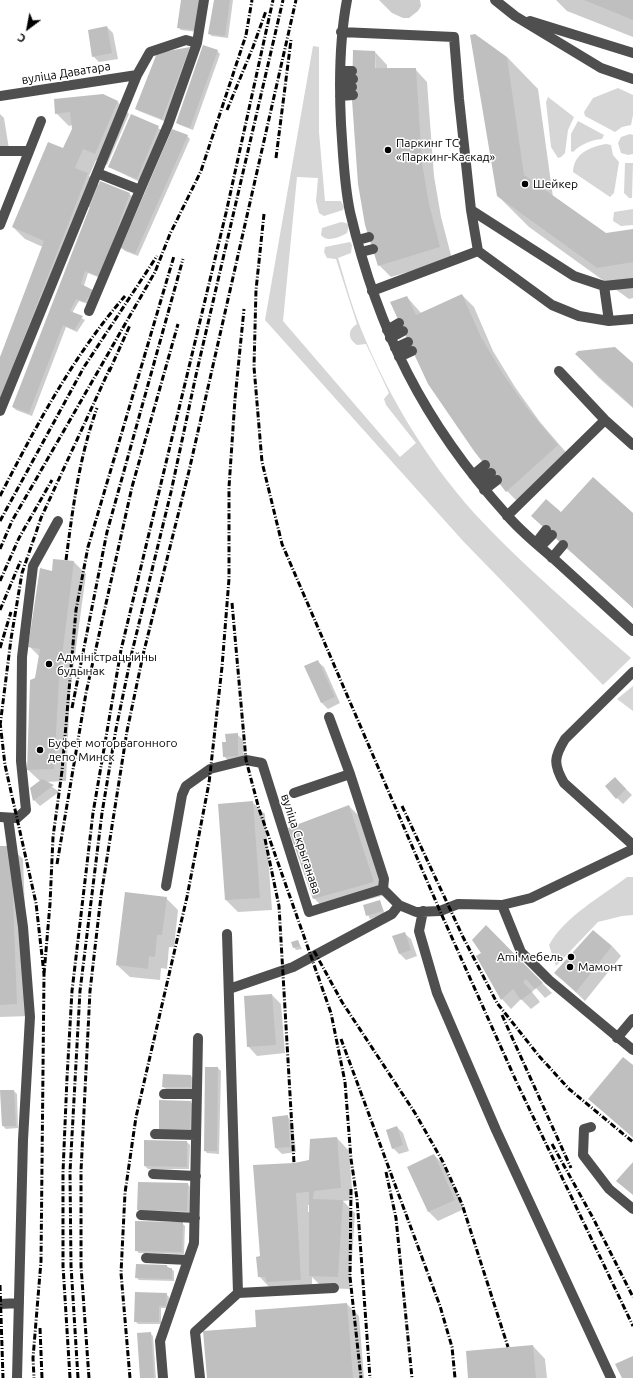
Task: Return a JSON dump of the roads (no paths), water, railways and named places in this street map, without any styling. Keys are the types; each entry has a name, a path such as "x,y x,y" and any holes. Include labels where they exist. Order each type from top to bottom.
{"street":[{"path":"89,311 168,125 197,43 204,0"},
{"path":"347,0 340,32 340,83 343,152 350,210 372,291 397,353 420,398 445,437 507,516 633,631"},
{"path":"495,0 515,16 601,68 633,79"},
{"path":"515,16 633,53"},
{"path":"340,32 454,37 471,210 478,251 552,305 579,316 609,321 633,319"},
{"path":"0,411 137,75 150,52 186,40 197,43"},
{"name":"вуліца Даватара","path":"0,96 137,75"},
{"path":"340,83 352,83 340,83"},
{"path":"0,225 41,121"},
{"path":"0,151 28,151"},
{"path":"97,173 140,190"},
{"path":"471,210 574,276 604,286 633,283"},
{"path":"358,240 369,237"},
{"path":"361,252 373,249"},
{"path":"372,291 478,251"},
{"path":"604,286 609,321"},
{"path":"389,334 401,327"},
{"path":"397,353 408,342"},
{"path":"397,353 412,351"},
{"path":"559,371 606,420 633,445"},
{"path":"507,516 606,420"},
{"path":"479,482 491,473 479,482"},
{"path":"17,1378 23,1140 30,1017 23,927 4,817 17,818 26,810 21,761 22,657 34,566 58,521"},
{"path":"543,550 554,537 543,550"},
{"path":"633,672 565,739 557,752 555,762 564,783 633,845"},
{"path":"329,717 350,774 384,879 383,889 399,906 408,910 440,911 458,904 502,905 531,898 633,849"},
{"name":"вуліца Скрыганава","path":"166,886 182,796 186,786 210,769 246,760 262,764 309,912 383,889"},
{"path":"294,793 350,774"},
{"path":"502,905 521,952 549,980 633,1050"},
{"path":"229,989 293,967 392,914 399,906"},
{"path":"423,911 419,931 437,994 496,1130 611,1378"},
{"path":"227,934 238,1293"},
{"path":"617,1038 633,1019"},
{"path":"163,1378 160,1341 194,1243 198,1038"},
{"path":"164,1094 197,1094"},
{"path":"591,1127 584,1129 583,1155 609,1189 633,1209"},
{"path":"155,1134 196,1135"},
{"path":"153,1174 196,1176"},
{"path":"141,1215 195,1218"},
{"path":"146,1258 188,1260"},
{"path":"200,1378 195,1332 238,1293 334,1288"},
{"path":"0,1304 19,1303"}],"railway":[{"path":"0,549 12,521 155,272 170,234 201,171 246,35 252,0"},
{"path":"70,1378 63,1266 63,1172 72,991 93,813 121,650 226,213 273,0"},
{"path":"78,1378 71,1266 70,1172 80,991 102,813 116,729 132,652 171,492 196,375 283,0"},
{"path":"89,1378 81,1266 81,1171 90,991 101,896 127,731 143,655 189,471 296,0"},
{"path":"227,110 266,11"},
{"path":"276,158 291,40"},
{"path":"264,214 256,290 254,367 262,462 282,544 440,911 517,1083 633,1326"},
{"path":"0,521 84,367 157,256"},
{"path":"44,974 50,904 53,837 62,771 76,610 88,547 174,256"},
{"path":"72,708 107,532 183,259"},
{"path":"0,496 56,392 106,319 125,296"},
{"path":"130,1378 121,1273 125,1193 136,1117 187,897 209,783 222,667 229,579 229,487 235,399 244,309"},
{"path":"57,864 86,693 132,487 178,324"},
{"path":"109,372 130,325"},
{"path":"0,726 11,639 22,573 41,518 110,368"},
{"path":"66,560 81,464 97,408"},
{"path":"0,581 19,538 52,480"},
{"path":"0,610 21,560"},
{"path":"232,603 246,760 259,809 331,1013 345,1082 351,1159 357,1199 370,1378"},
{"path":"0,648 11,612"},
{"path":"0,722 5,765 36,903 44,974 41,1261 33,1358 34,1378"},
{"path":"402,806 463,937 497,1003 539,1056 569,1089 633,1142"},
{"path":"265,839 279,906 294,1163"},
{"path":"314,951 342,1002 415,1113 443,1162 462,1204 508,1347"},
{"path":"502,1015 571,1168"},
{"path":"341,1039 440,1306 452,1347 455,1378"},
{"path":"552,1144 593,1218 633,1297"},
{"path":"386,1172 396,1218 412,1378"},
{"path":"351,1189 350,1277 361,1378"},
{"path":"0,1285 3,1378"},
{"path":"40,1328 42,1378"}],"place":[{"name":"Паркинг ТС «Паркинг-Каскад»","path":"388,150"},
{"name":"Шейкер","path":"525,184"},
{"name":"Адміністрацыйны будынак","path":"49,664"},
{"name":"Буфет моторвагонного депо Минск","path":"40,750"},
{"name":"Ami мебель","path":"571,957"},
{"name":"Мамонт","path":"570,967"}]}
